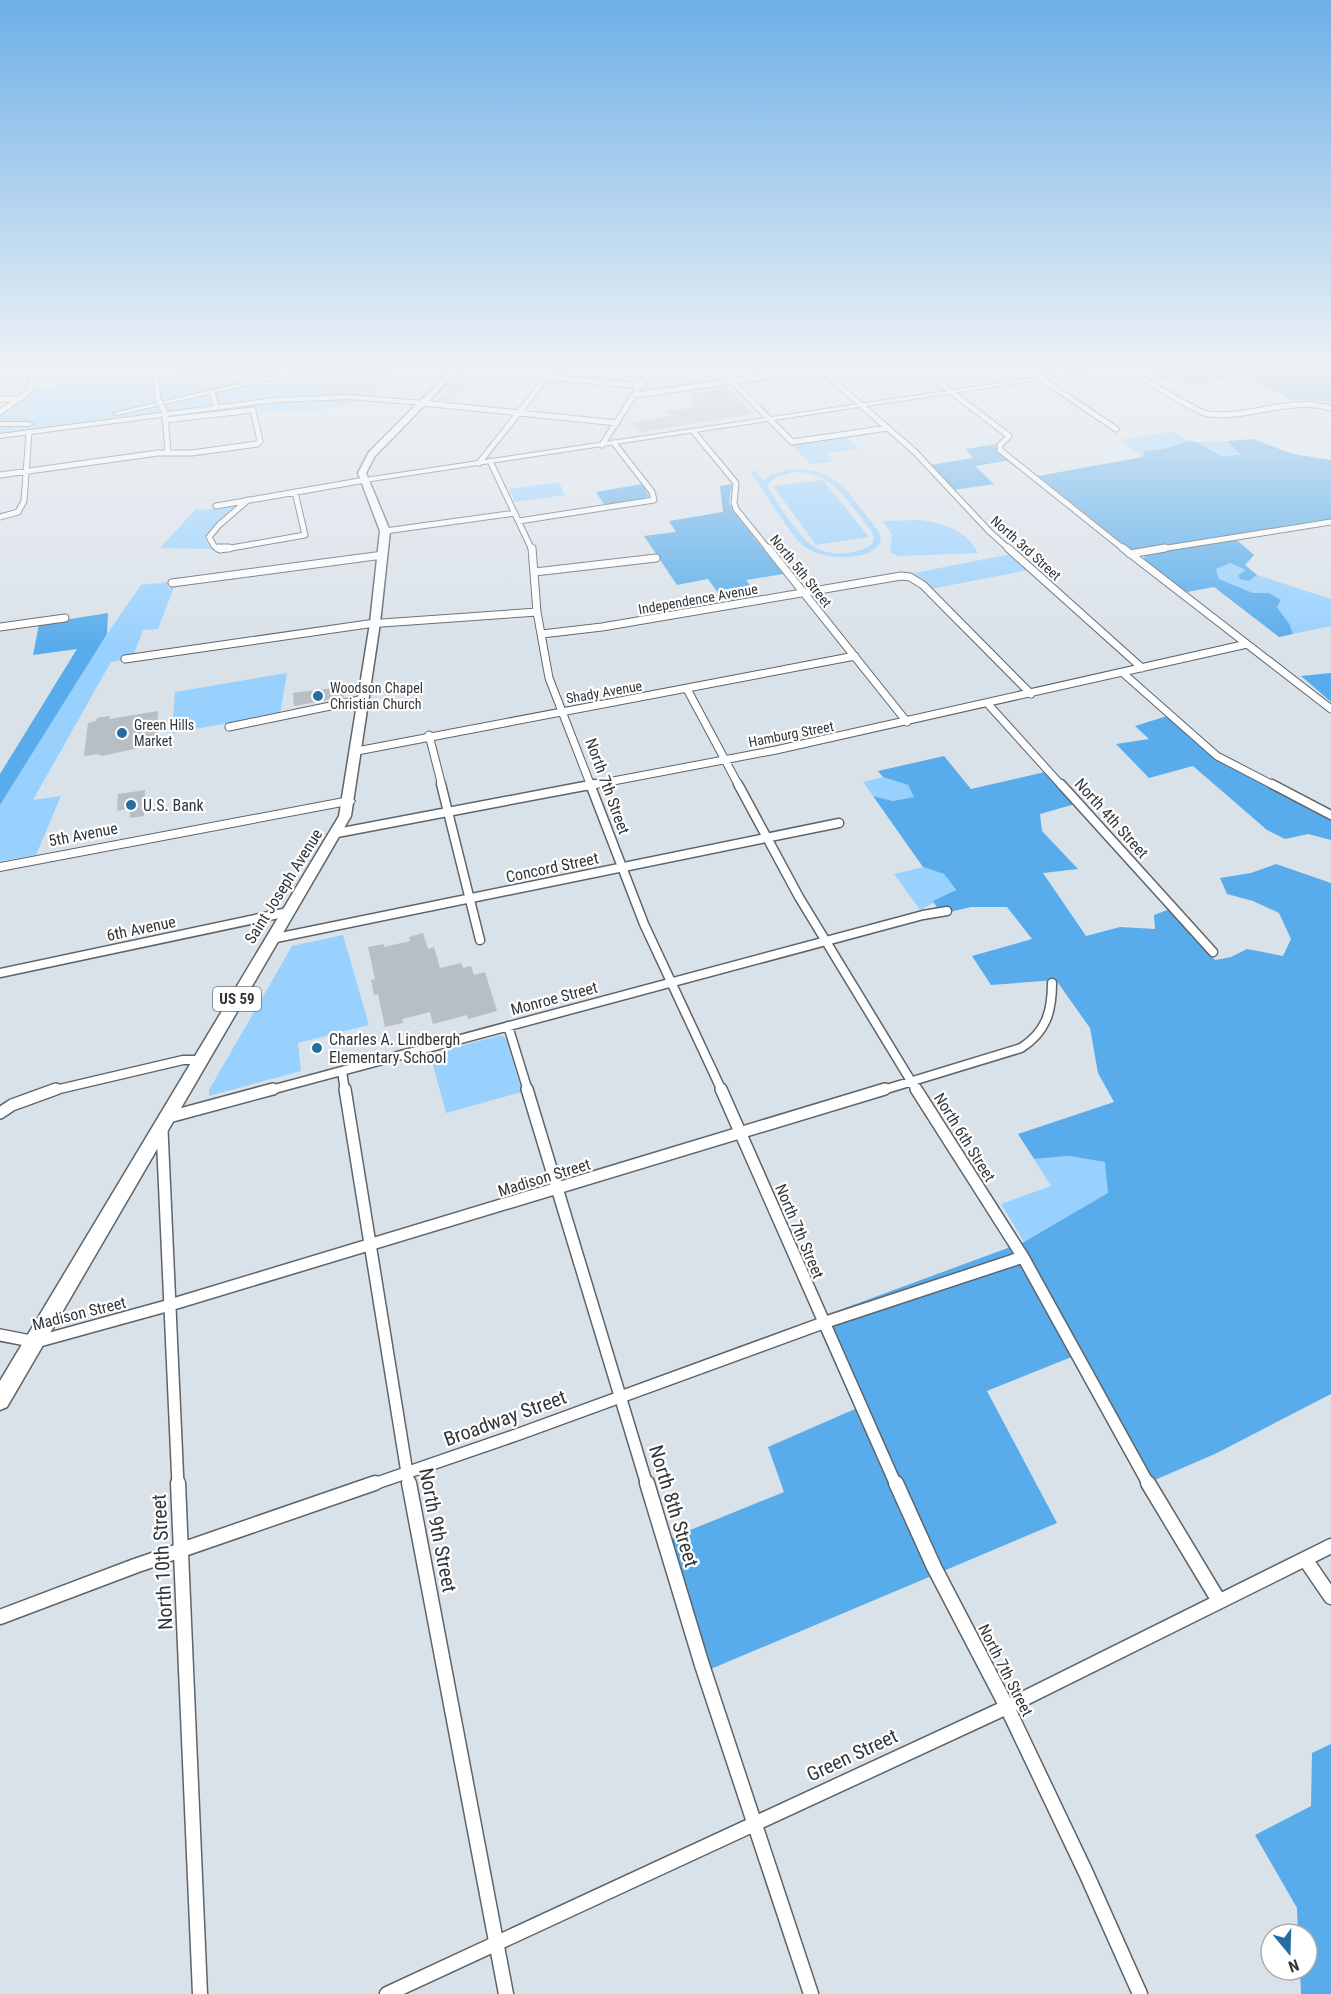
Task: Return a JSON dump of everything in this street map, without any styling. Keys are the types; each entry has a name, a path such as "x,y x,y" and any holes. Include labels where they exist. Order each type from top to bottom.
{"main road":[{"path":"365,480 362,469 368,460"},
{"name":"Saint Joseph Avenue","path":"0,1400 166,1122 271,939 337,833 349,801 357,751 385,531 365,480"}],"street":[{"path":"0,517 18,512 22,505 27,460"},
{"path":"0,475 112,460"},
{"path":"216,506 498,460"},
{"path":"385,531 654,500 652,492 627,460"},
{"name":"North 5th Street","path":"717,460 736,483 734,504 736,509 907,722"},
{"name":"North 3rd Street","path":"923,460 990,532 1143,668"},
{"path":"1013,460 1331,710"},
{"name":"North 7th Street","path":"485,462 532,546 537,612 549,678 621,868 934,1567 1006,1707 1086,1873 1140,1994"},
{"path":"248,500 219,525 209,537 214,546 220,550 305,535 295,492"},
{"path":"1130,554 1331,522"},
{"path":"172,583 383,555"},
{"path":"535,572 656,558"},
{"name":"Independence Avenue","path":"542,634 602,627 901,576 916,580 1031,694"},
{"path":"125,659 375,623 537,612"},
{"path":"0,627 65,618"},
{"name":"Hamburg Street","path":"337,833 724,760 907,722 1247,645"},
{"name":"Shady Avenue","path":"357,751 429,735 687,689 855,656"},
{"path":"1123,673 1217,756 1331,815"},
{"name":"North 6th Street","path":"687,689 799,897 911,1081 1023,1257 1145,1478 1219,1601"},
{"path":"229,727 364,699"},
{"name":"North 4th Street","path":"988,704 1213,952"},
{"path":"429,735 480,940"},
{"name":"5th Avenue","path":"2,866 349,801"},
{"name":"Concord Street","path":"271,939 839,823"},
{"name":"Monroe Street","path":"166,1122 508,1026 923,915 947,911"},
{"name":"6th Avenue","path":"0,973 288,912"},
{"name":"Madison Street","path":"0,1335 36,1342 170,1305 1021,1048 1037,1039 1047,1023 1052,983"},
{"name":"North 8th Street","path":"508,1026 702,1665 811,1994"},
{"path":"0,1113 8,1105 37,1094 183,1059 202,1060"},
{"name":"North 9th Street","path":"342,1071 372,1245 407,1473 506,1994"},
{"name":"North 10th Street","path":"166,1122 170,1305 200,1994"},
{"name":"Broadway Street","path":"0,1617 181,1550 620,1398 823,1323 1023,1257"},
{"name":"Green Street","path":"387,1994 1006,1707 1331,1546"},
{"path":"1305,1559 1331,1597"}],"shaded area":[{"path":"807,460 832,460 834,462 811,464"},
{"path":"960,460 1011,460 975,466 994,484 954,490 930,465"},
{"path":"1126,460 1331,460 1331,520 1134,550 1128,548 1038,476"},
{"path":"792,469 808,470 834,480 852,497 879,532 881,541 874,550 859,555 829,556 810,550 799,542 750,471 756,471 763,481 770,475","holes":["794,472 808,473 830,483 848,500 872,532 874,538 872,544 858,551 832,553 816,548 805,539 782,510 768,485 776,477"]},
{"path":"823,480 869,537 816,545 773,486"},
{"path":"559,482 565,495 515,502 509,489"},
{"path":"642,484 650,498 605,506 596,492"},
{"path":"732,484 729,502 733,511 783,574 746,580 760,599 726,604 708,579 677,585 644,536 676,532 669,521 723,512 720,486"},
{"path":"241,503 213,527 204,539 212,549 160,548 196,509 206,510"},
{"path":"920,520 954,529 967,538 978,553 898,556 890,552 892,535 883,521"},
{"path":"1232,540 1238,541 1254,555 1245,565 1257,575 1249,581 1240,579 1238,575 1246,570 1230,563 1216,569 1219,579 1253,593 1269,593 1281,600 1277,607 1290,625 1293,634 1279,637 1214,587 1187,592 1144,559 1145,555 1154,553"},
{"path":"1011,554 1028,570 931,589 921,580 909,574"},
{"path":"1230,563 1247,570 1249,581 1257,575 1331,599 1331,626 1293,634 1290,625 1277,607 1281,600 1269,593 1253,593 1219,579 1216,569"},
{"path":"170,582 167,588 174,587 158,629 143,630 133,656 123,656 119,661 111,662 33,800 61,796 36,855 0,861 0,805 107,634 141,585"},
{"path":"108,613 107,634 0,805 0,774 77,649 33,655 39,624"},
{"path":"287,673 280,714 172,733 175,692"},
{"path":"1331,673 1331,702 1301,676"},
{"path":"1167,716 1234,766 1331,820 1331,840 1308,834 1285,839 1267,830 1193,766 1149,778 1116,744 1149,739 1135,726"},
{"path":"944,756 971,789 1045,772 1075,804 1040,814 1042,831 1078,869 1043,873 1086,936 1120,927 1155,929 1154,915 1170,909 1215,960 1231,957 1247,949 1283,956 1291,939 1279,913 1253,901 1227,894 1220,878 1251,873 1276,864 1331,883 1331,1394 1217,1453 1148,1483 1074,1356 987,1391 1057,1523 699,1674 662,1556 673,1537 784,1492 768,1447 855,1409 815,1319 1024,1242 1108,1193 1105,1162 1069,1156 1034,1159 1018,1134 1114,1102 1098,1073 1090,1028 1056,980 991,985 972,956 1032,939 1007,907 971,907 941,914 933,901 956,890 944,874 923,867 873,796 893,801 914,797 908,785 883,777 878,771"},
{"path":"883,777 908,785 914,797 893,801 873,796 863,782"},
{"path":"923,867 944,874 956,891 920,910 894,874"},
{"path":"343,935 369,1025 298,1043 301,1071 209,1096 209,1090 292,946"},
{"path":"502,1035 506,1039 522,1092 446,1113 430,1054"},
{"path":"1069,1156 1106,1162 1108,1194 1024,1242 1001,1204 1051,1186 1034,1159"},
{"path":"1331,1744 1331,1994 1301,1994 1300,1982 1319,1982 1319,1922 1298,1922 1297,1908 1255,1835 1311,1806 1312,1753"}],"building":[{"name":"Woodson Chapel Christian Church","path":"342,687 344,697 294,706 293,693"},
{"name":"Green Hills Market","path":"158,711 157,744 102,756 98,754 84,756 88,723 96,721 97,718 110,716 109,719"},
{"name":"U.S. Bank","path":"145,790 144,816 130,818 130,808 117,811 118,794"},
{"name":"Charles A. Lindbergh Elementary School","path":"423,933 428,949 434,947 440,968 461,963 463,968 471,966 474,975 485,972 497,1011 468,1019 467,1015 433,1024 430,1012 402,1019 403,1023 385,1027 378,994 374,995 371,980 375,979 368,947 384,944 384,947 410,941 409,937"}],"place":[{"name":"Woodson Chapel Christian Church","path":"318,696"},
{"name":"Green Hills Market","path":"122,733"},
{"name":"U.S. Bank","path":"131,805"},
{"name":"Charles A. Lindbergh Elementary School","path":"317,1048"}]}
